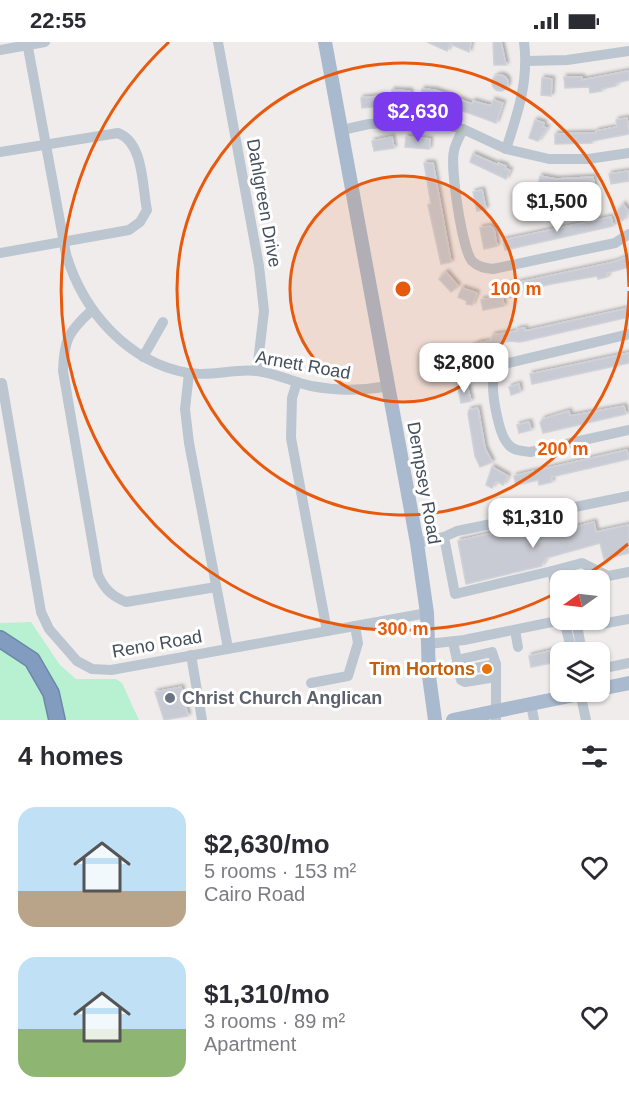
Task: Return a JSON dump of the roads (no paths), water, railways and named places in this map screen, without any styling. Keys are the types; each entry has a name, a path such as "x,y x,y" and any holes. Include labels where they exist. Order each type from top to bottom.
{"highway":[{"path":"0,639 32,660 51,693 55,716"}],"main road":[{"name":"Dempsey Road","path":"325,42 417,543 428,612 429,675 435,720"},
{"path":"610,687 629,683"},
{"path":"453,720 499,714 550,700"}],"street":[{"path":"0,50 45,42"},
{"name":"Dahlgreen Drive","path":"218,42 259,266 264,311 257,371"},
{"path":"506,149 523,98 526,61 524,42"},
{"name":"Arnett Road","path":"27,44 64,242 74,280 91,311 143,357 189,373 257,371 297,382 359,391 388,386"},
{"path":"526,61 567,60 629,51"},
{"path":"342,130 369,124 429,121 463,129 506,149 549,159 588,159 629,153"},
{"path":"463,129 453,152 454,183 466,250 472,260 481,267 493,269 615,243 629,234"},
{"path":"0,152 110,132 126,136 136,149 147,210 140,222 129,230 0,253"},
{"path":"91,311 70,332 64,346 63,371 98,575 104,588 114,597 126,602 216,587"},
{"path":"143,357 163,322"},
{"path":"629,334 504,364 495,375 492,388 507,444 518,451 530,452 629,430"},
{"path":"189,373 186,409 189,443 228,648"},
{"path":"297,382 292,398 291,438 327,631"},
{"name":"Reno Road","path":"2,383 41,612 49,629 77,661 92,669 111,670 428,612"},
{"path":"417,543 444,537 458,531 629,496"},
{"path":"444,537 455,594 582,563 608,576 629,572"},
{"path":"610,622 629,618"},
{"path":"428,644 453,642 550,623"},
{"path":"311,683 348,676 358,643 355,626"},
{"path":"515,630 518,647"},
{"path":"487,635 496,664 499,714"},
{"path":"453,642 461,680 496,682"},
{"path":"458,663 492,652"},
{"path":"191,655 202,720"},
{"path":"458,663 465,670 496,664"},
{"path":"610,667 629,663"},
{"path":"585,702 586,720"},
{"path":"531,704 534,720"}],"place":[{"name":"Tim Hortons","path":"487,669"},
{"name":"Christ Church Anglican","path":"170,698"}]}
